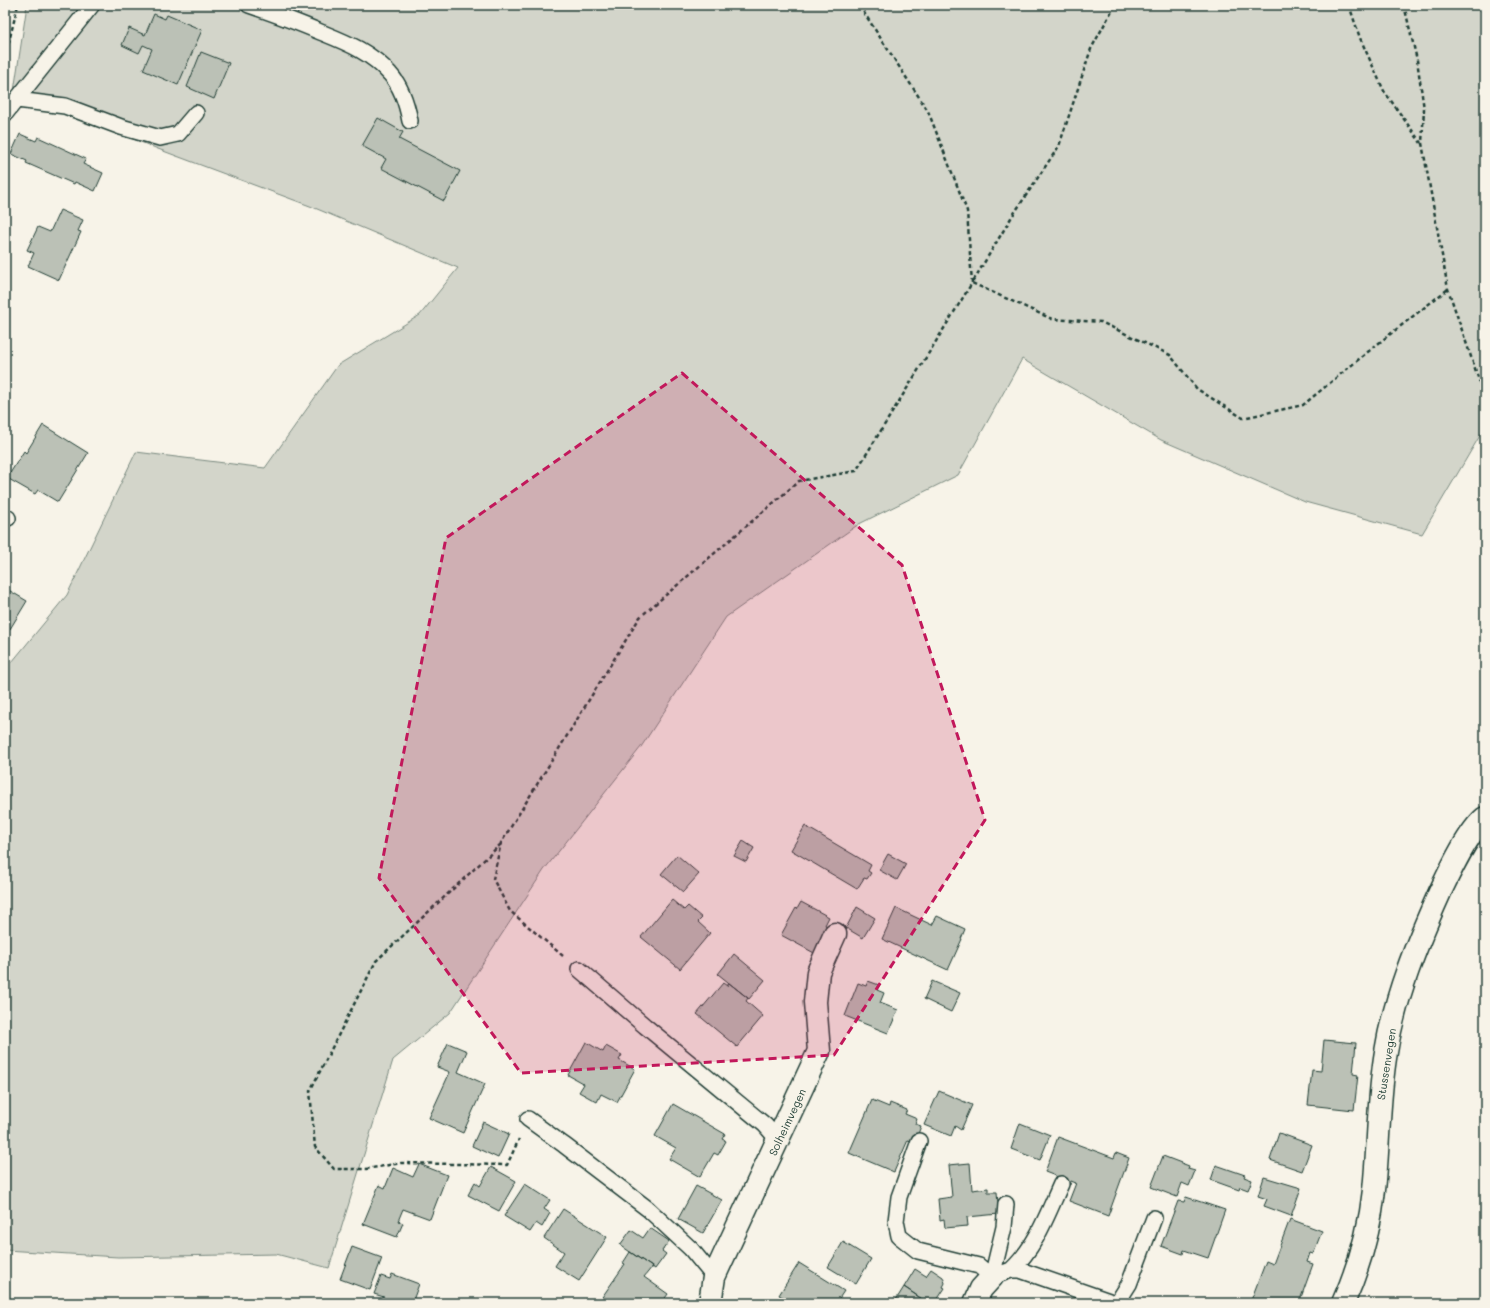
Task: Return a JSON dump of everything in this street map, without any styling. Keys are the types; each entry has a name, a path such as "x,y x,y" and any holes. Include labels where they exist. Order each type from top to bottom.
{"street":[{"name":"Stussenvegen","path":"1343,1303 1354,1278 1368,1226 1374,1191 1379,1134 1379,1111 1386,1051 1397,1002 1411,960 1450,872 1477,824 1485,818"},
{"name":"Solheimvegen","path":"710,1303 714,1278 819,1051 815,1002 818,972 835,934"},
{"path":"975,1303 981,1289 1002,1273"}],"lane":[{"path":"5,114 92,5"},
{"path":"249,5 284,17 356,46 375,59 391,75 407,103 410,121"},
{"path":"17,100 65,106 120,127 160,138 178,134 196,113"},
{"path":"579,969 645,1026 765,1125 778,1141"},
{"path":"528,1119 564,1144 648,1209 691,1249 714,1278"},
{"path":"919,1141 898,1197 896,1221 899,1236 918,1251 1002,1273 1020,1270 1116,1303 1129,1284 1154,1218"},
{"path":"1002,1273 1019,1263 1036,1239 1061,1184"},
{"path":"1002,1273 1006,1204"}],"path":[{"path":"5,57 18,5"},
{"path":"859,5 864,9 928,111 967,211 972,284"},
{"path":"528,1119 507,1165 400,1162 366,1169 334,1169 315,1147 310,1091 376,961 501,843 640,617 799,481 856,471 972,284 1011,218 1060,146 1091,50 1115,5"},
{"path":"1349,5 1360,38 1384,90 1422,143"},
{"path":"1404,5 1417,60 1424,109 1422,143 1448,289 1485,398"},
{"path":"972,284 1052,319 1101,322 1170,355 1197,389 1243,418 1303,405 1374,346 1448,289"},
{"path":"501,843 493,879 510,911 579,969"}],"highlighted area":[{"path":"682,373 902,565 985,820 834,1055 521,1073 379,878 446,538"}],"shaded area":[{"path":"27,5 1485,5 1485,427 1422,534 1305,502 1161,440 1022,359 958,475 859,524 726,617 641,747 544,870 450,1013 393,1060 329,1268 276,1254 118,1257 5,1250 5,660 12,662 67,595 136,452 265,468 338,365 420,315 458,268 310,206 158,149 14,91"}],"building":[{"path":"154,14 165,19 167,15 202,30 178,85 143,70 152,49 143,45 139,53 122,45 129,28 145,35"},
{"path":"201,52 229,63 214,99 187,87"},
{"path":"378,118 403,132 399,139 460,171 444,201 381,168 386,159 362,146"},
{"path":"20,134 36,141 38,137 86,159 83,164 103,173 95,191 75,182 74,184 26,163 27,161 11,154"},
{"path":"60,210 83,220 78,231 81,232 59,280 28,266 34,253 27,250 38,227 50,232"},
{"path":"43,425 88,453 58,502 38,490 35,494 7,478 24,451 26,453"},
{"path":"5,588 27,601 10,629 5,626"},
{"path":"805,826 871,865 868,871 871,873 867,879 864,878 857,889 791,850"},
{"path":"743,841 754,848 746,862 734,856"},
{"path":"888,854 906,864 897,880 879,870"},
{"path":"677,855 699,874 683,892 661,874"},
{"path":"672,900 684,910 688,906 702,918 698,922 710,933 680,969 641,937"},
{"path":"801,902 829,917 825,925 831,928 816,954 781,935"},
{"path":"857,907 875,918 863,938 846,928"},
{"path":"896,908 932,925 937,916 965,929 948,970 882,939"},
{"path":"734,954 765,980 749,999 718,974"},
{"path":"868,981 879,985 877,990 884,993 880,1003 898,1010 888,1033 845,1016 858,983 866,986"},
{"path":"932,981 960,993 951,1012 924,999"},
{"path":"723,983 727,986 729,983 748,998 746,1001 763,1016 737,1047 697,1014"},
{"path":"1324,1040 1356,1043 1353,1074 1358,1075 1354,1110 1308,1105 1312,1070 1321,1071"},
{"path":"586,1042 603,1052 606,1046 622,1055 619,1060 635,1069 617,1102 601,1094 597,1102 579,1092 584,1084 568,1075"},
{"path":"448,1043 467,1051 458,1072 485,1084 463,1133 429,1118 450,1072 437,1067"},
{"path":"939,1091 972,1105 961,1130 955,1126 951,1136 924,1125"},
{"path":"872,1100 889,1107 890,1103 907,1110 905,1114 917,1119 915,1124 921,1126 915,1142 908,1140 894,1172 849,1153"},
{"path":"673,1104 725,1134 722,1139 726,1141 718,1155 714,1153 700,1177 669,1159 676,1148 655,1136"},
{"path":"483,1122 509,1134 498,1158 472,1146"},
{"path":"1020,1123 1050,1135 1040,1160 1011,1149"},
{"path":"1279,1133 1312,1145 1302,1171 1270,1160"},
{"path":"1058,1137 1114,1158 1116,1153 1129,1158 1108,1216 1069,1201 1076,1183 1071,1181 1070,1185 1057,1180 1058,1177 1045,1172"},
{"path":"1163,1156 1189,1166 1188,1169 1195,1171 1189,1186 1182,1183 1177,1197 1151,1187"},
{"path":"970,1163 972,1190 988,1188 988,1192 997,1192 999,1214 967,1217 968,1226 945,1228 944,1219 940,1220 938,1199 952,1197 949,1165"},
{"path":"419,1164 447,1175 430,1219 403,1209 398,1221 403,1223 397,1237 363,1224 379,1185 385,1188 393,1168 413,1177"},
{"path":"1216,1165 1245,1175 1244,1177 1252,1180 1248,1190 1240,1187 1239,1190 1211,1180"},
{"path":"491,1167 516,1181 499,1211 468,1195 475,1182 480,1186"},
{"path":"1264,1177 1301,1188 1291,1216 1264,1206 1267,1199 1258,1196"},
{"path":"525,1184 550,1200 544,1209 550,1213 542,1227 536,1223 530,1232 504,1216"},
{"path":"696,1186 722,1200 703,1233 678,1219"},
{"path":"1186,1197 1225,1210 1208,1258 1184,1250 1183,1254 1161,1246 1178,1201 1184,1202"},
{"path":"563,1209 607,1237 579,1281 555,1266 564,1252 544,1238"},
{"path":"1290,1219 1322,1231 1313,1254 1310,1253 1307,1262 1313,1264 1299,1303 1250,1303 1266,1261 1273,1264"},
{"path":"650,1228 669,1241 662,1251 666,1254 655,1269 620,1245 631,1230 643,1238"},
{"path":"843,1242 871,1259 856,1284 828,1267"},
{"path":"352,1247 382,1258 370,1290 340,1279"},
{"path":"630,1252 652,1267 644,1277 668,1294 663,1301 666,1303 598,1303 625,1264 623,1263"},
{"path":"799,1263 844,1291 836,1303 793,1303 779,1295"},
{"path":"915,1269 926,1276 931,1269 943,1277 945,1283 943,1287 945,1288 935,1303 928,1303 904,1287"},
{"path":"392,1274 419,1284 412,1303 381,1303 384,1297 374,1294 381,1276 390,1279"},
{"path":"904,1287 928,1303 894,1303"}]}
